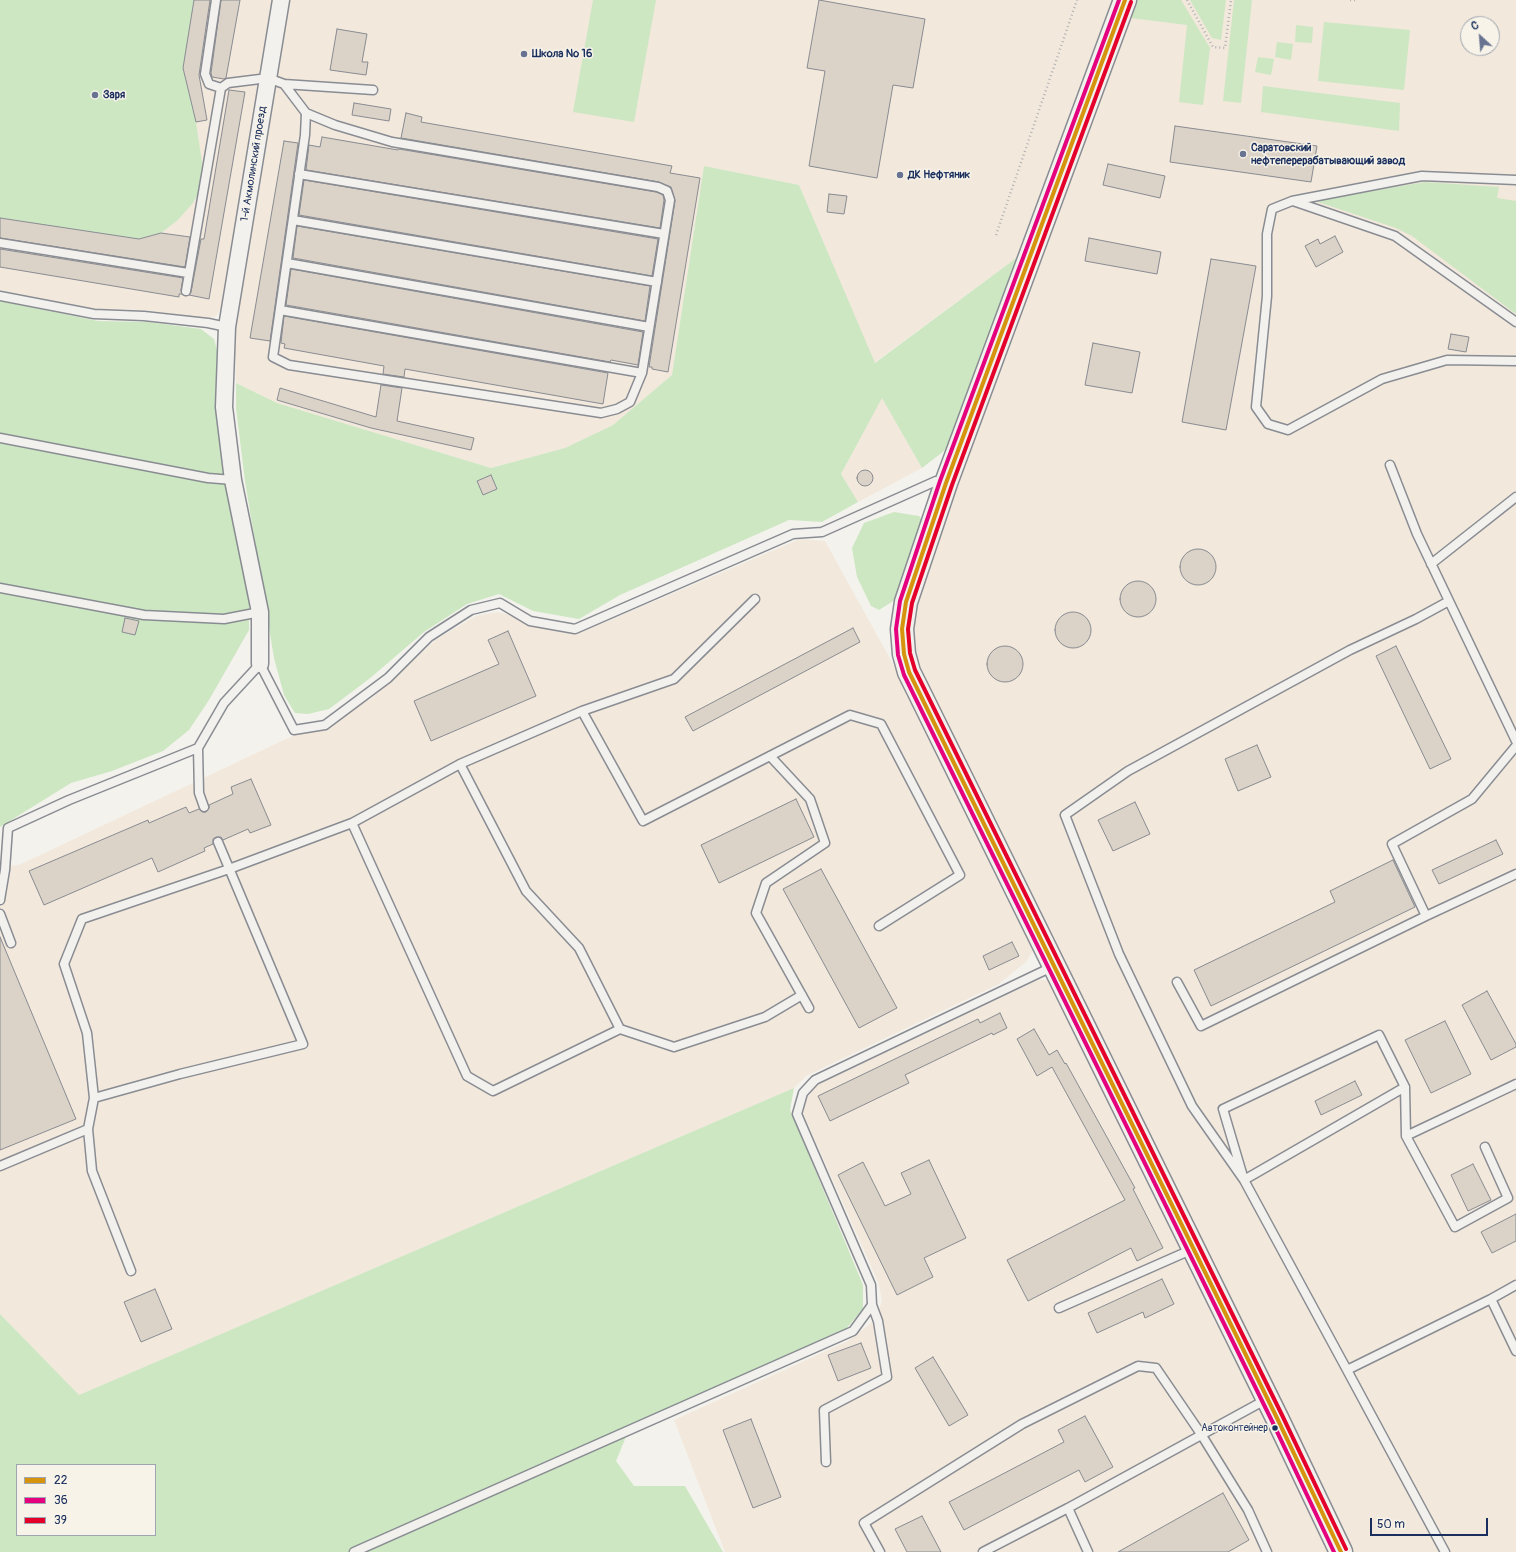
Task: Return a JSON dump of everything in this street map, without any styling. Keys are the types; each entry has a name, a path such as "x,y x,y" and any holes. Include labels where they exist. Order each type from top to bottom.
{"street":[{"name":"1-й Акмолинский проезд","path":"260,664 260,612 233,480 224,407 227,327 281,0"},
{"path":"1125,0 946,483 906,602 902,629 904,654 909,672 1268,1399 1341,1552"}],"lane":[{"path":"216,0 205,74 209,84 221,88"},
{"path":"186,291 221,88 228,83 268,78 284,84 373,90"},
{"path":"284,84 306,113 335,125 392,142 658,187 667,191 670,200 642,373 630,402 617,409 600,413 288,365 273,357 293,220 306,113"},
{"path":"299,174 664,234"},
{"path":"1516,180 1422,176 1292,201 1272,209 1267,234 1267,296 1256,407 1268,424 1288,430 1382,379 1447,360 1516,361"},
{"path":"1292,201 1395,236 1516,322"},
{"path":"293,220 657,282"},
{"path":"0,243 188,273"},
{"path":"287,263 650,327"},
{"path":"0,296 94,314 144,316 208,323 227,327"},
{"path":"280,310 642,373"},
{"path":"0,438 208,478 233,480"},
{"path":"1390,464 1417,534 1516,741"},
{"path":"204,806 199,793 198,748 224,703 260,664 294,730 325,724 388,678 429,637 471,610 500,603 530,621 575,629 793,534 822,532 936,481 946,483"},
{"path":"1431,564 1516,497"},
{"path":"0,588 144,615 224,620 260,612"},
{"path":"130,1272 92,1171 88,1129 94,1098 87,1033 64,964 82,919 229,869 352,823 460,764 582,711 674,679 755,599"},
{"path":"1445,1552 1244,1180 1188,1099 1118,954 1065,815 1128,771 1350,650 1416,619 1449,601"},
{"path":"582,711 643,821 850,715 880,724 960,874 879,926"},
{"path":"1426,916 1392,844 1472,799 1516,746"},
{"path":"0,900 6,870 8,828 69,800 198,748"},
{"path":"770,756 810,799 825,843 766,882 756,913 809,1008"},
{"path":"460,764 526,891 579,948 620,1029"},
{"path":"352,823 467,1076 493,1091 620,1029 674,1047 765,1018 802,995"},
{"path":"94,1098 180,1074 303,1044 218,842"},
{"path":"1177,982 1201,1026 1426,916 1516,874"},
{"path":"0,914 11,942"},
{"path":"826,1462 824,1410 887,1377 878,1321 872,1305 871,1285 797,1114 803,1093 815,1080 1054,966"},
{"path":"1244,1180 1223,1109 1379,1035 1405,1087 1406,1136 1455,1227 1508,1198 1485,1147"},
{"path":"1406,1136 1516,1084"},
{"path":"1244,1180 1405,1087"},
{"path":"0,1166 88,1129"},
{"path":"1059,1308 1194,1249"},
{"path":"1346,1370 1491,1299 1516,1285"},
{"path":"1491,1299 1516,1351"},
{"path":"354,1552 853,1331 872,1305"},
{"path":"880,1552 864,1523 1022,1424 1138,1366 1156,1368 1202,1434 1248,1510 1267,1552"},
{"path":"983,1552 1068,1508 1268,1399"},
{"path":"1068,1508 1088,1552"}],"path":[{"path":"996,235 1077,0"},
{"path":"1187,0 1213,47 1225,48 1231,0"},
{"path":"1350,0 1355,0"}],"shaded area":[{"path":"194,0 273,0 223,306 216,316 208,319 146,310 95,309 0,290 0,218 139,239 161,233 178,220 193,203 199,192 202,162 196,122 183,68"},
{"path":"290,0 1115,0 1019,256 874,363 799,185 704,166 672,375 613,425 565,448 491,468 277,403 236,383 234,333"},
{"name":"Саратовский нефтеперерабатывающий завод","path":"1133,0 1516,0 1516,1552 1351,1552 916,668 909,628 913,604"},
{"path":"882,397 922,468 858,502 841,474"},
{"path":"800,539 825,541 899,675 1035,947 1026,962 997,985 806,1076 794,1088 79,1395 0,1314 0,866 19,865 371,699 437,639 476,616 498,612 580,633"},
{"path":"1038,980 1048,980 1054,985 1330,1552 725,1552 674,1420 848,1341 870,1324 879,1312 882,1299 878,1282 803,1113 806,1101 815,1086"}],"green space":[{"name":"Заря","path":"0,0 194,0 183,68 196,122 202,162 202,178 199,192 193,203 178,220 161,233 139,239 0,218"},
{"path":"593,0 656,0 634,122 573,112"},
{"path":"1138,0 1181,0 1210,48 1203,105 1179,102 1187,25 1131,18"},
{"path":"1190,0 1226,0 1221,40 1212,38"},
{"path":"1234,0 1252,0 1241,103 1223,101"},
{"path":"1324,22 1410,30 1404,90 1318,81"},
{"path":"1296,25 1313,27 1312,43 1295,42"},
{"path":"1277,42 1293,44 1291,60 1275,57"},
{"path":"1258,57 1274,59 1271,75 1255,72"},
{"path":"1263,86 1400,103 1399,131 1261,112"},
{"path":"704,166 799,185 875,363 1019,256 956,433 944,451 922,468 882,398 841,474 858,502 822,522 789,520 620,595 579,619 533,611 499,594 467,604 424,632 369,679 329,709 308,714 295,713 284,695 274,658 245,481 236,408 236,383 277,403 491,468 565,448 613,425 672,375"},
{"path":"1425,182 1499,187 1497,198 1516,201 1516,314 1412,236 1396,228 1315,201"},
{"path":"0,301 98,321 148,322 201,329 214,339 219,358 218,405 224,474 249,596 249,630 209,700 189,730 163,751 112,771 71,783 0,827"},
{"path":"894,512 919,516 924,522 898,598 879,610 871,606 857,577 852,548 864,523"},
{"path":"794,1088 790,1110 863,1285 863,1309 845,1330 630,1427 616,1461 634,1486 685,1486 723,1552 0,1552 0,1314 79,1395"}],"building":[{"path":"194,0 210,0 199,75 207,120 196,122 183,68"},
{"path":"221,0 240,0 226,78 224,79 212,77 211,73"},
{"path":"819,0 925,19 913,88 893,85 877,178 809,166 825,71 807,68"},
{"path":"337,29 367,34 362,62 368,62 366,75 330,70"},
{"path":"229,90 245,92 209,299 189,295 191,292 201,239 204,239"},
{"path":"354,103 391,109 389,121 352,115"},
{"path":"406,113 422,117 421,122 672,166 670,173 700,178 668,372 649,367 675,201 671,187 659,182 401,138"},
{"name":"Саратовский нефтеперерабатывающий завод","path":"1175,126 1317,146 1311,182 1170,162"},
{"path":"322,137 656,192 663,195 664,200 660,228 306,170 309,145 320,147"},
{"path":"284,141 298,143 270,341 250,338"},
{"path":"1108,164 1165,176 1160,198 1103,185"},
{"path":"304,180 658,239 652,276 299,215"},
{"path":"829,194 847,196 844,214 827,212"},
{"path":"0,218 139,239 161,233 190,237 185,267 0,238"},
{"path":"297,226 650,286 645,321 293,258"},
{"path":"1335,236 1343,252 1316,267 1305,246 1318,239 1320,244"},
{"path":"1089,238 1161,252 1157,274 1085,261"},
{"path":"0,249 183,278 181,290 182,294 179,294 179,297 0,267"},
{"path":"1211,259 1256,266 1226,430 1182,422"},
{"path":"291,269 643,332 638,365 611,360 610,362 286,305"},
{"path":"284,316 608,373 603,404 405,369 404,377 383,374 384,366 284,348 285,344 281,343"},
{"path":"1451,334 1469,337 1466,352 1448,349"},
{"path":"1093,343 1140,352 1132,393 1085,385"},
{"path":"381,385 402,388 397,421 474,438 471,450 371,428 277,400 280,388 376,417"},
{"path":"865,470 872,475 873,478 868,485 865,486 858,481 857,478 862,471"},
{"path":"491,475 497,489 483,495 477,481"},
{"path":"1202,549 1211,554 1215,560 1215,574 1211,580 1202,585 1194,585 1185,580 1181,574 1180,563 1185,554 1191,550"},
{"path":"1142,581 1151,586 1155,592 1155,606 1151,612 1142,617 1134,617 1125,612 1121,606 1120,595 1125,586 1131,582"},
{"path":"1077,612 1086,617 1090,623 1090,637 1086,643 1077,648 1069,648 1060,643 1056,637 1055,626 1060,617 1066,613"},
{"path":"125,618 139,621 135,635 122,632"},
{"path":"853,628 860,642 693,731 685,717"},
{"path":"508,631 536,696 431,741 414,701 499,664 488,640"},
{"path":"1009,646 1018,651 1022,657 1022,671 1018,677 1009,682 1001,682 992,677 988,671 987,660 992,651 998,647"},
{"path":"1396,646 1451,759 1430,769 1376,656"},
{"path":"1257,745 1271,777 1238,791 1225,759"},
{"path":"251,779 271,825 250,833 248,829 223,840 221,837 216,837 213,839 213,844 204,848 205,851 158,872 152,858 44,905 29,871 148,820 149,823 186,807 189,813 199,809 206,812 209,805 233,794 231,787"},
{"path":"796,799 814,837 719,883 701,845"},
{"path":"1135,802 1150,834 1113,851 1098,820"},
{"path":"1496,840 1503,854 1439,884 1432,870"},
{"path":"1393,860 1415,907 1211,1006 1194,970 1335,902 1330,891"},
{"path":"821,869 897,1008 859,1028 783,889"},
{"path":"0,937 76,1119 0,1150"},
{"path":"1012,942 1019,956 989,970 983,956"},
{"path":"1487,991 1516,1044 1516,1047 1491,1060 1462,1005"},
{"path":"1000,1013 1007,1028 993,1035 992,1033 905,1075 909,1083 830,1121 818,1096 978,1019 980,1023"},
{"path":"1445,1021 1471,1074 1431,1093 1405,1040"},
{"path":"1034,1029 1049,1055 1057,1050 1065,1064 1066,1063 1135,1188 1133,1189 1163,1248 1137,1261 1131,1248 1028,1301 1007,1260 1125,1200 1052,1067 1037,1076 1017,1039"},
{"path":"1355,1081 1362,1095 1321,1115 1315,1101"},
{"path":"929,1160 966,1238 924,1258 933,1277 897,1295 838,1175 863,1162 885,1206 911,1194 901,1173"},
{"path":"1473,1164 1491,1200 1468,1211 1451,1175"},
{"path":"1516,1214 1516,1241 1492,1253 1481,1232"},
{"path":"1162,1279 1174,1304 1145,1318 1143,1312 1097,1333 1088,1313"},
{"path":"155,1289 172,1329 141,1342 124,1302"},
{"path":"861,1343 871,1368 838,1381 828,1355"},
{"path":"933,1357 968,1415 949,1426 915,1368"},
{"path":"1085,1416 1113,1467 1085,1482 1079,1470 964,1530 949,1502 1064,1442 1058,1430"},
{"path":"751,1419 781,1497 753,1508 723,1430"},
{"path":"1223,1493 1249,1540 1228,1552 1118,1552"},
{"path":"922,1516 941,1552 907,1552 895,1529"}],"transit line":[{"name":"36","path":"1119,0 940,481 900,601 896,629 898,655 904,675 1272,1421 1334,1552"},
{"name":"22","path":"1125,0 946,483 906,602 902,629 904,654 909,672 1277,1418 1341,1552"},
{"name":"39","path":"1131,2 952,485 912,603 908,629 910,653 915,670 1282,1415 1346,1549"}],"place":[{"name":"Школа № 16","path":"524,54"},
{"name":"Заря","path":"95,95"},
{"name":"Саратовский нефтеперерабатывающий завод","path":"1243,154"},
{"name":"ДК Нефтяник","path":"900,175"},
{"name":"Автоконтейнер","path":"1275,1428"}]}
